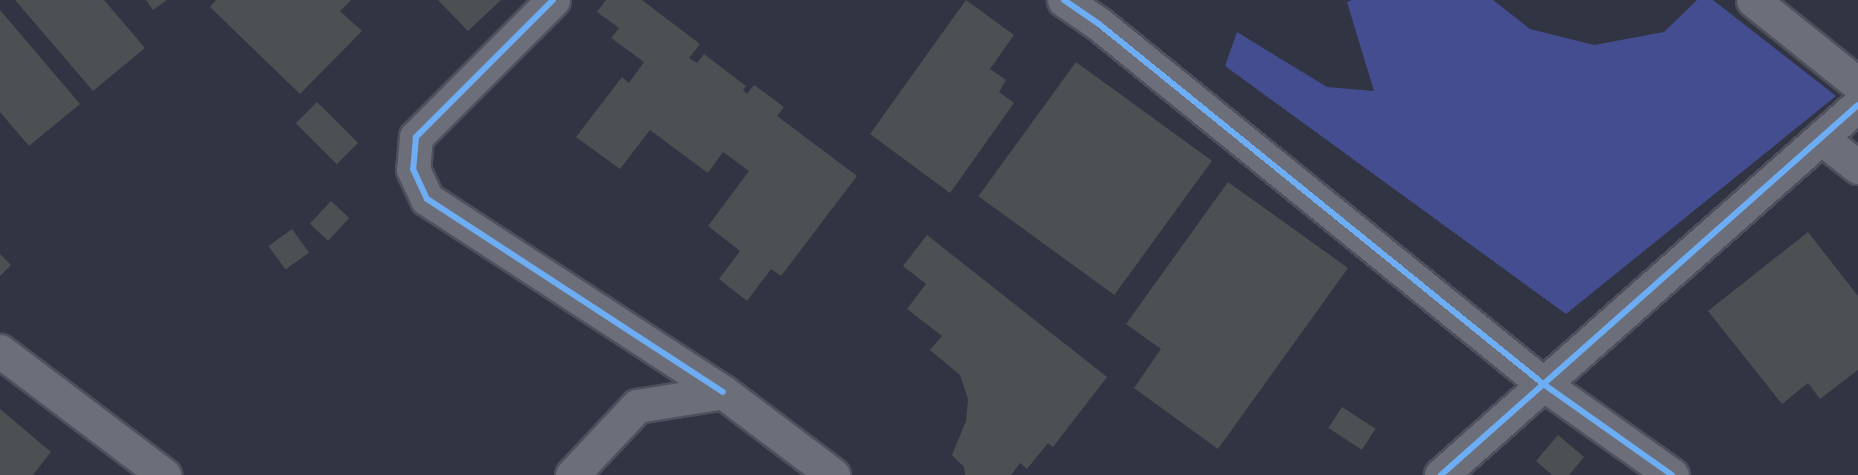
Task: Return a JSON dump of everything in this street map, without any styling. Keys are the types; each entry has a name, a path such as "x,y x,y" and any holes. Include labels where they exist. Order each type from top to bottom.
{"street":[{"path":"553,0 417,137 413,169 427,199 723,392 833,475"},
{"path":"1064,0 1118,39 1542,383 1672,475"},
{"path":"1753,0 1858,84"},
{"path":"1442,475 1542,383 1858,105"},
{"path":"1821,138 1858,167"},
{"path":"0,351 164,475"},
{"path":"572,475 637,406 723,392"}],"shaded area":[{"path":"1352,0 1493,0 1530,29 1594,45 1664,32 1697,0 1713,0 1836,96 1566,314 1225,66 1237,32 1327,87 1374,91 1347,2"}],"building":[{"path":"15,0 104,0 145,48 93,91"},
{"path":"146,0 167,0 153,10"},
{"path":"216,0 351,0 340,11 362,31 300,94 210,7"},
{"path":"438,0 501,0 468,31"},
{"path":"606,0 642,0 700,44 689,58 697,63 704,54 746,86 743,90 747,94 754,85 784,107 777,116 857,176 781,276 771,269 747,301 719,279 740,251 708,226 749,171 723,152 708,173 650,130 620,169 576,137 622,77 629,83 644,62 611,38 619,28 597,12"},
{"path":"966,0 1014,35 990,69 1006,80 999,92 1014,103 950,193 870,134"},
{"path":"0,10 80,104 29,146 0,112"},
{"path":"1076,62 1212,161 1114,295 978,196"},
{"path":"317,102 358,143 337,164 296,123"},
{"path":"1228,182 1348,268 1218,449 1134,388 1161,349 1126,324"},
{"path":"331,201 349,218 328,241 310,224"},
{"path":"292,229 309,252 286,270 269,246"},
{"path":"1808,232 1858,296 1858,370 1820,399 1808,383 1782,404 1708,311"},
{"path":"927,235 1107,377 1053,447 1048,443 1027,469 1020,463 1011,475 965,475 964,467 952,455 966,421 968,399 960,375 930,350 942,336 907,309 926,284 903,266"},
{"path":"0,254 11,265 0,276"},
{"path":"1342,407 1376,429 1362,450 1328,428"},
{"path":"0,409 51,452 33,475 0,475"},
{"path":"1558,435 1584,457 1569,475 1552,475 1536,461"}],"cycle path":[{"path":"553,0 416,137 413,169 427,199 723,392"},
{"path":"1064,0 1099,24 1542,383 1672,475"},
{"path":"1441,475 1858,105"}]}
